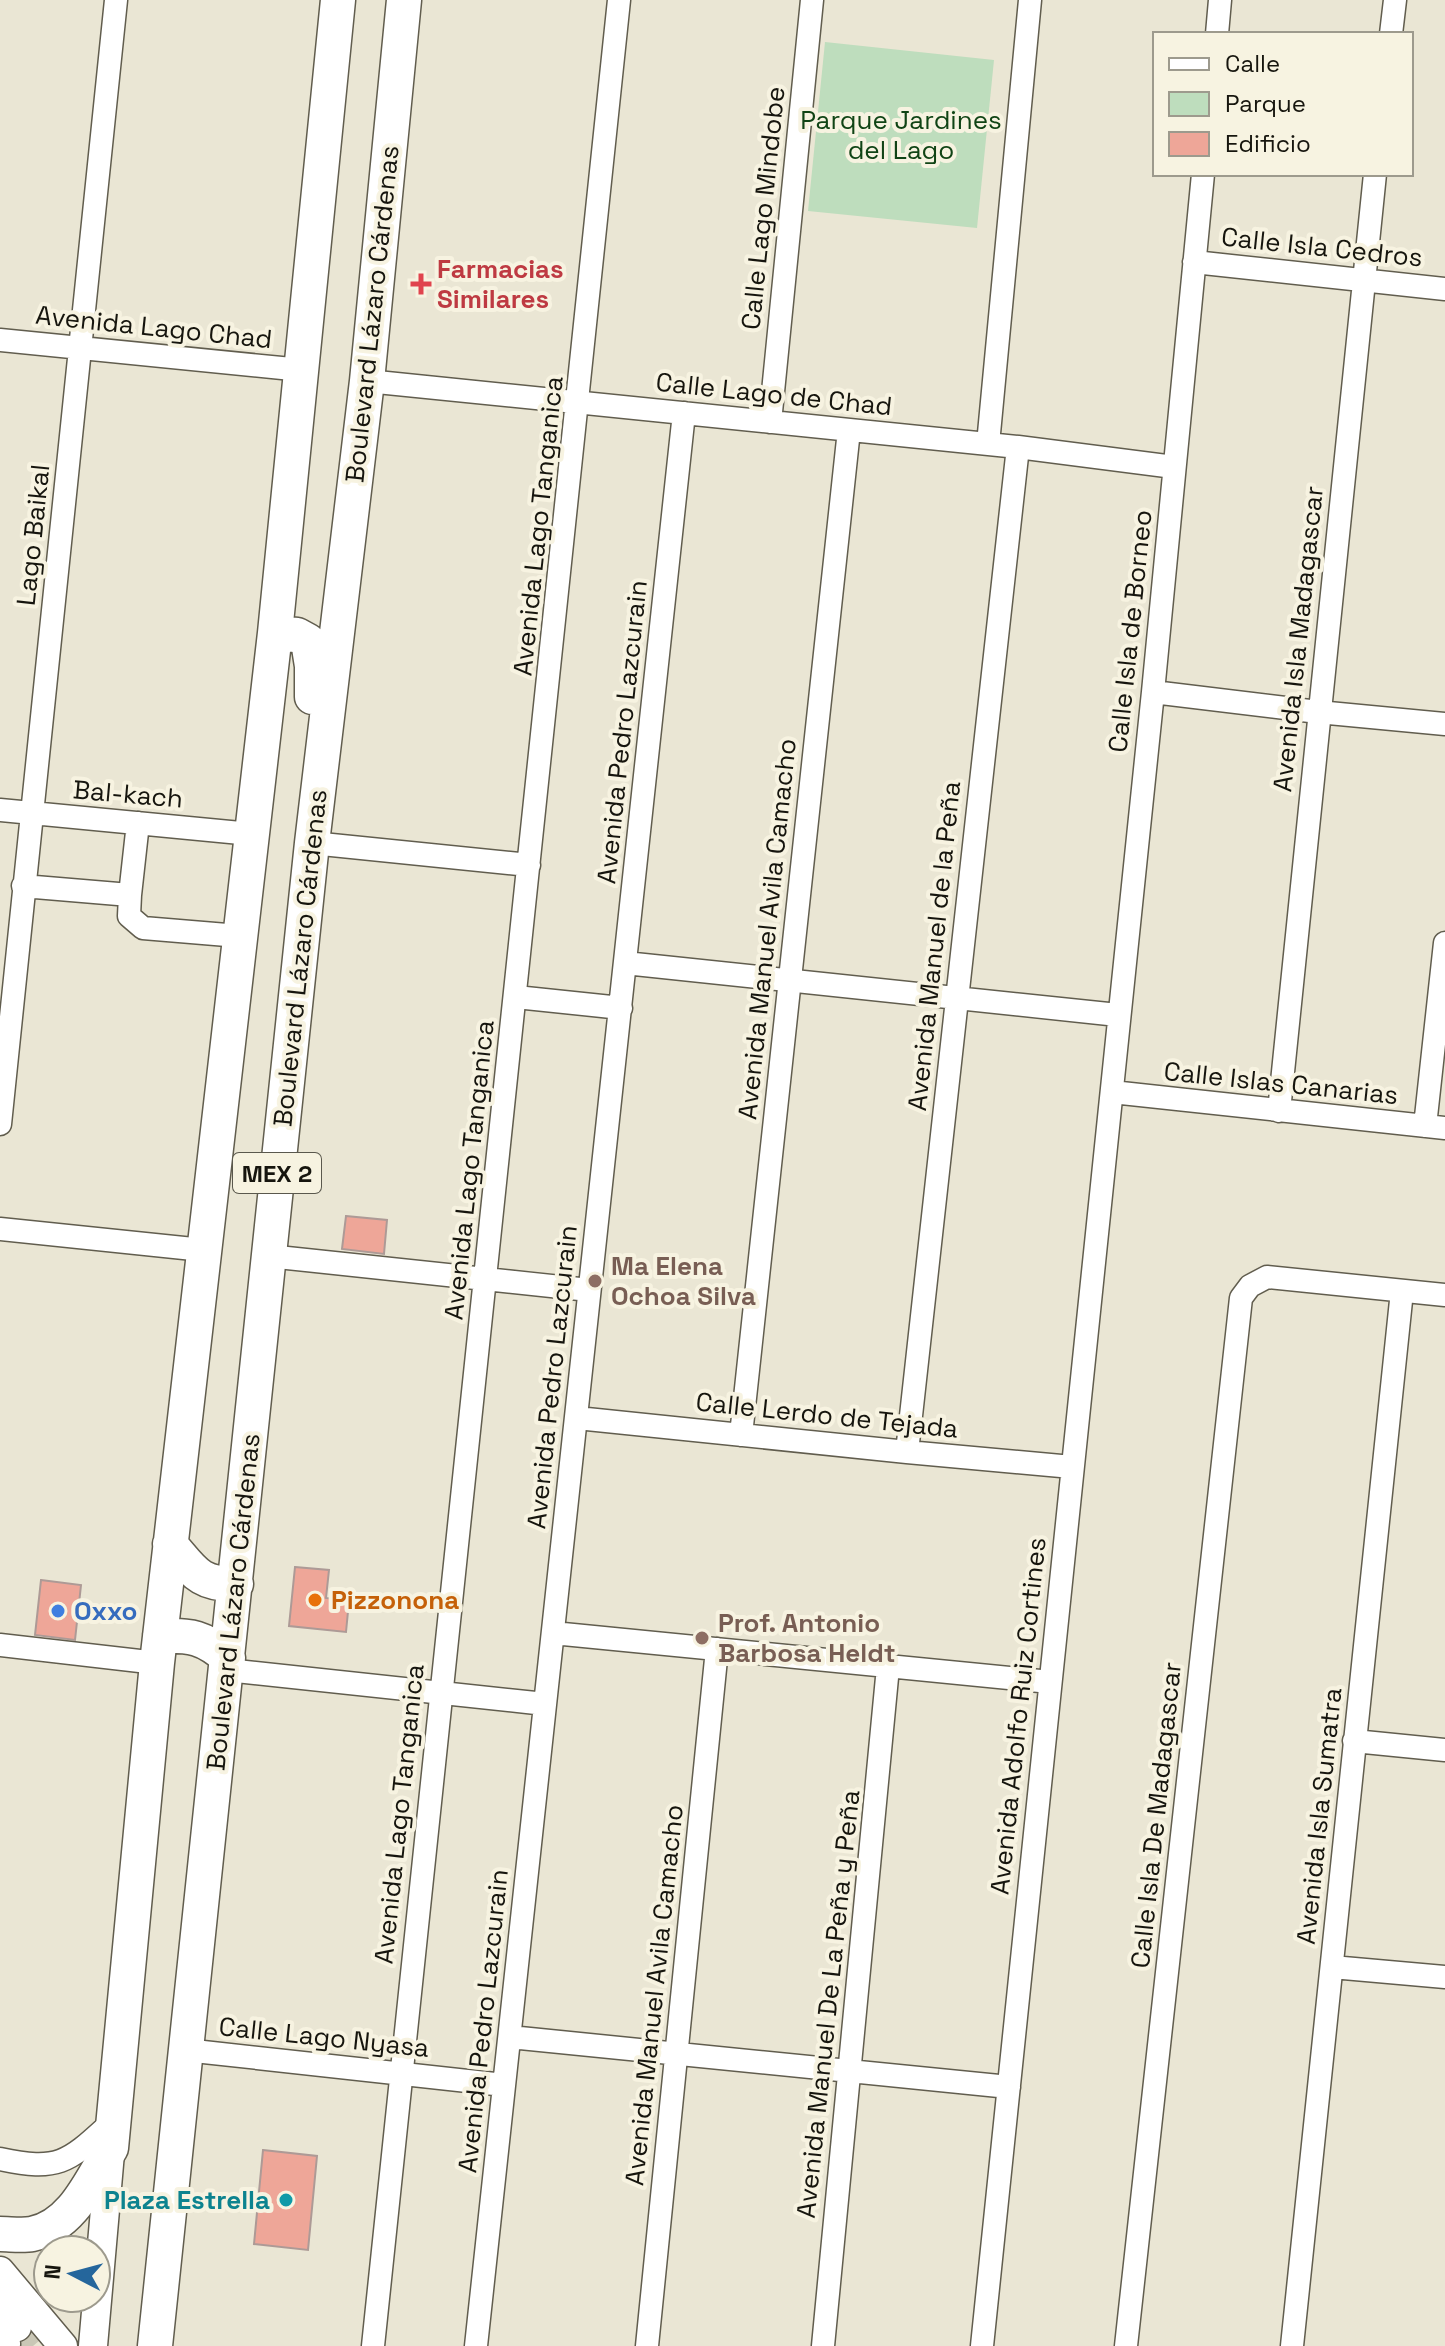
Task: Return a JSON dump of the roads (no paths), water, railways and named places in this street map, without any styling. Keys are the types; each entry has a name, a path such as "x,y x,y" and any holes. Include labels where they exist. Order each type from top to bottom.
{"highway":[{"name":"MEX 2","path":"112,2134 158,1650 275,633 338,0"},
{"name":"Boulevard Lázaro Cárdenas","path":"155,2346 312,843 367,381 404,0"},
{"path":"275,633 303,637 310,646 311,768 318,797"},
{"path":"170,1544 205,1581 216,1585 236,1584"},
{"path":"158,1650 198,1638 212,1644 227,1664"},
{"path":"0,2234 32,2234 50,2227 70,2213 112,2134"}],"main road":[{"name":"MEX 2","path":"93,2346 112,2134"},
{"path":"0,2271 63,2346"}],"street":[{"name":"Lago Baikal","path":"0,1124 116,0"},
{"name":"Avenida Lago Tanganica","path":"373,2346 439,1693 486,1280 619,0"},
{"name":"Calle Lago Mindobe","path":"770,422 812,0"},
{"path":"988,444 1030,0"},
{"path":"1217,32 1220,0"},
{"path":"1391,32 1395,0"},
{"name":"Calle Isla de Borneo","path":"1112,1092 1203,176"},
{"name":"Avenida Isla Madagascar","path":"1279,1111 1375,176"},
{"name":"Calle Isla Cedros","path":"1194,262 1445,289"},
{"name":"Avenida Lago Chad","path":"0,340 302,370"},
{"name":"Calle Lago de Chad","path":"367,381 1018,447 1174,467"},
{"name":"Avenida Pedro Lazcurain","path":"476,2346 684,413"},
{"name":"Avenida Manuel Avila Camacho","path":"741,1435 849,430"},
{"name":"Avenida Manuel de la Peña","path":"907,1452 1018,447"},
{"path":"1153,692 1445,724"},
{"name":"Bal-kach","path":"0,810 251,834"},
{"path":"138,823 129,916 143,928 239,936"},
{"path":"312,843 529,865"},
{"path":"23,886 130,895"},
{"path":"1435,1127 1445,943"},
{"path":"625,963 1118,1015"},
{"path":"516,997 621,1008"},
{"name":"Calle Islas Canarias","path":"1112,1092 1435,1127"},
{"name":"Avenida Adolfo Ruiz Cortines","path":"982,2346 1112,1092"},
{"path":"0,1229 203,1250"},
{"path":"268,1256 589,1290"},
{"name":"Calle Isla De Madagascar","path":"1126,2346 1241,1298 1250,1286 1267,1277 1402,1291"},
{"path":"1402,1291 1445,1295"},
{"name":"Avenida Isla Sumatra","path":"1292,2346 1402,1291"},
{"name":"Calle Lerdo de Tejada","path":"577,1418 1072,1467"},
{"path":"553,1633 1050,1682"},
{"path":"0,1645 158,1650"},
{"name":"Avenida Manuel Avila Camacho","path":"647,2346 717,1649"},
{"path":"227,1664 545,1704"},
{"name":"Avenida Manuel De La Peña y Peña","path":"823,2346 888,1667"},
{"path":"1354,1741 1445,1750"},
{"path":"1332,1967 1445,1977"},
{"path":"510,2037 1009,2087"},
{"name":"Calle Lago Nyasa","path":"185,2050 504,2085"},
{"path":"0,2159 33,2166 51,2165 112,2134"}],"tunnel":[{"path":"17,2327 33,2346"}],"place":[{"name":"Farmacias Similares","path":"421,284"},
{"name":"Ma Elena Ochoa Silva","path":"595,1281"},
{"name":"Pizzonona","path":"315,1600"},
{"name":"Oxxo","path":"58,1611"},
{"name":"Prof. Antonio Barbosa Heldt","path":"702,1638"},
{"name":"Plaza Estrella","path":"286,2200"}],"park label":[{"name":"Parque Jardines del Lago","path":"901,135"}]}
